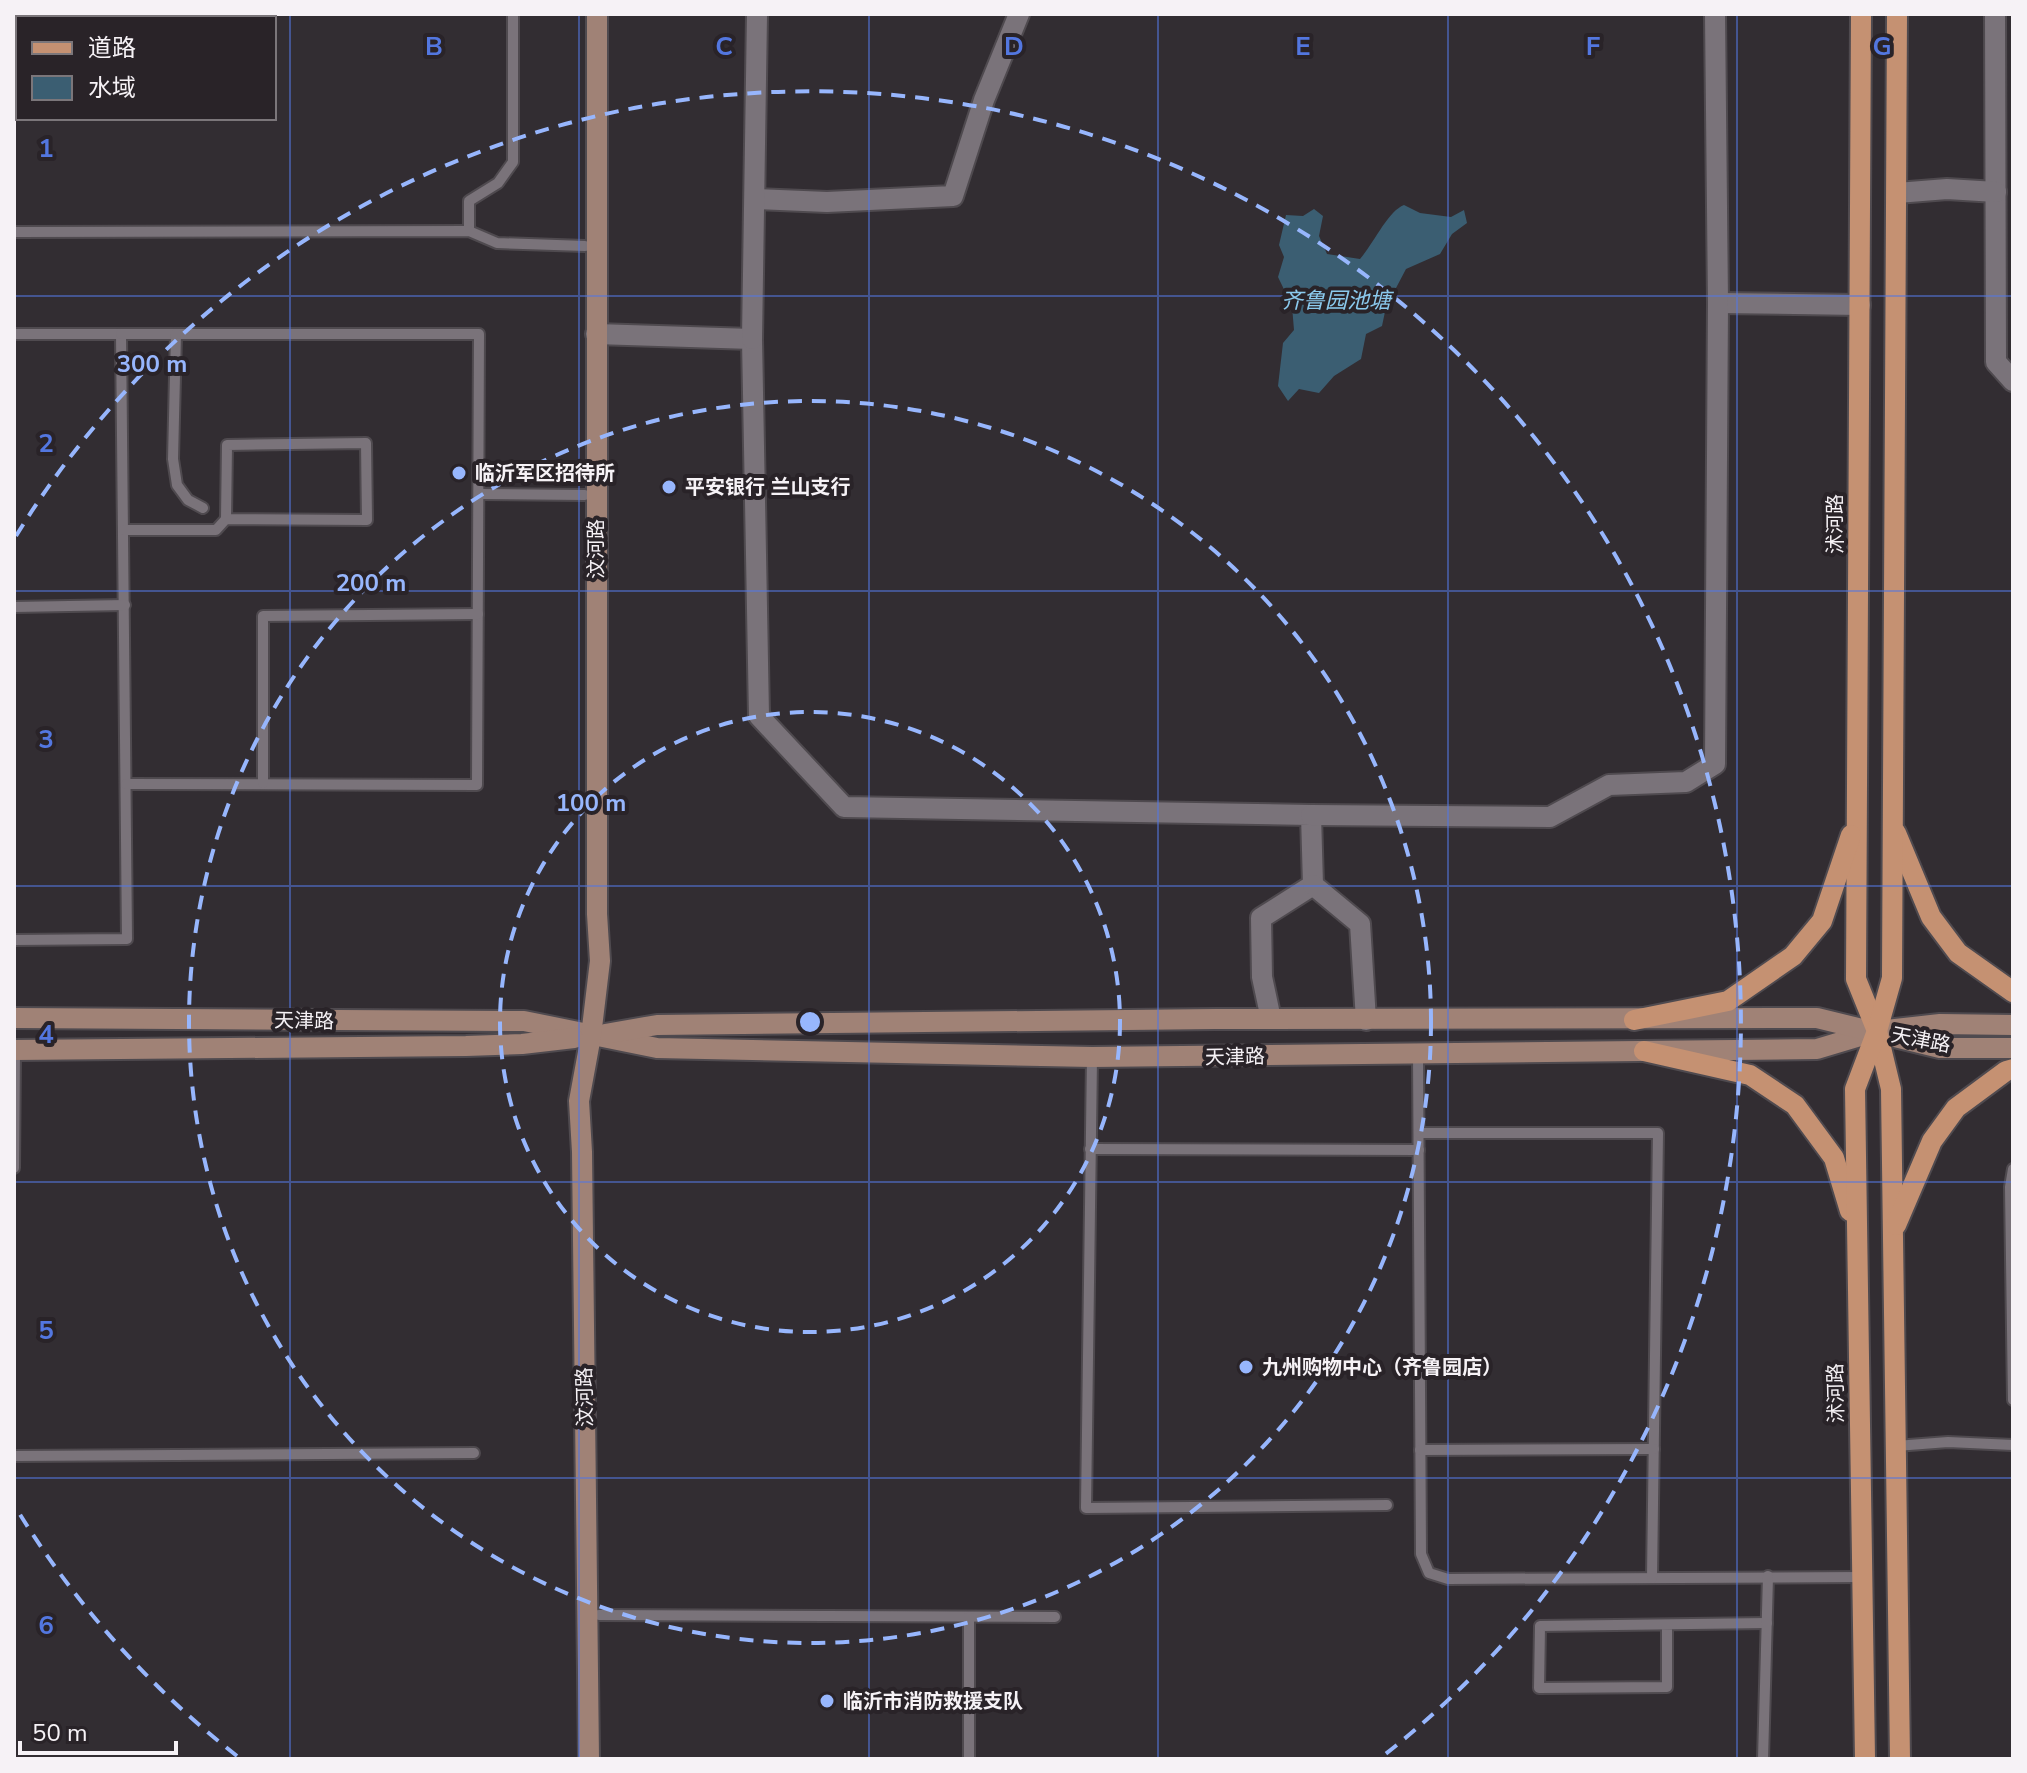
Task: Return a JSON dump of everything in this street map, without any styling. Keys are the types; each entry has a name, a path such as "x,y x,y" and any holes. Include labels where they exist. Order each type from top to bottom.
{"main road":[{"name":"汶河路","path":"584,14 585,961 591,1036 590,1103 594,1152 601,1759"},
{"name":"汶河路","path":"589,1759 579,1101 600,961 597,914 597,14"},
{"name":"沭河路","path":"1861,14 1856,979 1877,1031 1891,1089 1900,1759"},
{"name":"沭河路","path":"1865,1759 1855,1089 1877,1031 1892,978 1897,14"},
{"path":"1634,1020 1728,1001 1793,956 1822,921 1856,820"},
{"path":"1892,823 1931,917 1958,953 2013,992"},
{"name":"天津路","path":"14,1018 524,1021 657,1048 1092,1057 1817,1049 1877,1031 1940,1024 2013,1025"},
{"name":"天津路","path":"14,1050 494,1045 591,1036 657,1025 1817,1018 1940,1048 2013,1048"},
{"path":"1644,1051 1750,1075 1795,1105 1834,1158 1857,1234"},
{"path":"1893,1232 1932,1141 1956,1108 2013,1069"}],"street":[{"path":"757,14 752,339 759,716 844,807 1550,817 1609,785 1686,782 1715,764 1718,303 1715,14"},
{"path":"755,199 827,202 953,196 984,100 1019,14"},
{"path":"1995,14 2000,70 2000,273 1996,362 2013,381"},
{"path":"1897,193 1947,189 2000,193"},
{"path":"1718,303 1860,305"},
{"path":"596,334 752,339"},
{"path":"1311,815 1313,885 1360,924 1366,1020"},
{"path":"1271,1019 1262,977 1261,918 1313,885"}],"lane":[{"path":"469,231 469,201 498,183 513,162 513,14"},
{"path":"14,232 469,231 497,243 585,246"},
{"path":"14,334 479,334 477,785 126,784"},
{"path":"14,940 127,939 121,334"},
{"path":"176,334 173,459 177,485 188,500 203,508"},
{"path":"124,530 216,530 226,519 227,445 366,443 367,520 226,519"},
{"path":"479,494 585,495"},
{"path":"14,607 125,605"},
{"path":"263,783 263,616 478,614"},
{"path":"14,1050 14,1168"},
{"path":"1418,1054 1421,1554 1429,1573 1448,1579 1862,1577"},
{"path":"1092,1057 1086,1508 1387,1505"},
{"path":"1419,1133 1658,1133 1652,1578"},
{"path":"1090,1149 1419,1150"},
{"path":"2013,1169 2010,1187 2013,1400"},
{"path":"1896,1446 1948,1442 2013,1445"},
{"path":"1420,1450 1654,1449"},
{"path":"14,1456 474,1453"},
{"path":"1763,1759 1768,1576"},
{"path":"599,1615 1055,1617"},
{"path":"969,1617 969,1759"},
{"path":"1667,1625 1667,1687 1539,1688 1540,1626 1767,1623"}],"water":[{"name":"齐鲁园池塘","path":"1404,205 1420,213 1451,217 1464,210 1467,223 1452,234 1440,254 1406,269 1386,307 1382,326 1366,334 1361,359 1334,376 1319,393 1299,389 1288,401 1278,386 1283,343 1294,330 1292,306 1278,277 1284,257 1279,245 1286,215 1303,216 1314,209 1323,216 1319,236 1327,254 1360,259 1387,221"}],"place":[{"name":"临沂军区招待所","path":"459,473"},
{"name":"平安银行 兰山支行","path":"669,487"},
{"name":"九州购物中心（齐鲁园店）","path":"1246,1367"},
{"name":"临沂市消防救援支队","path":"827,1701"}]}
